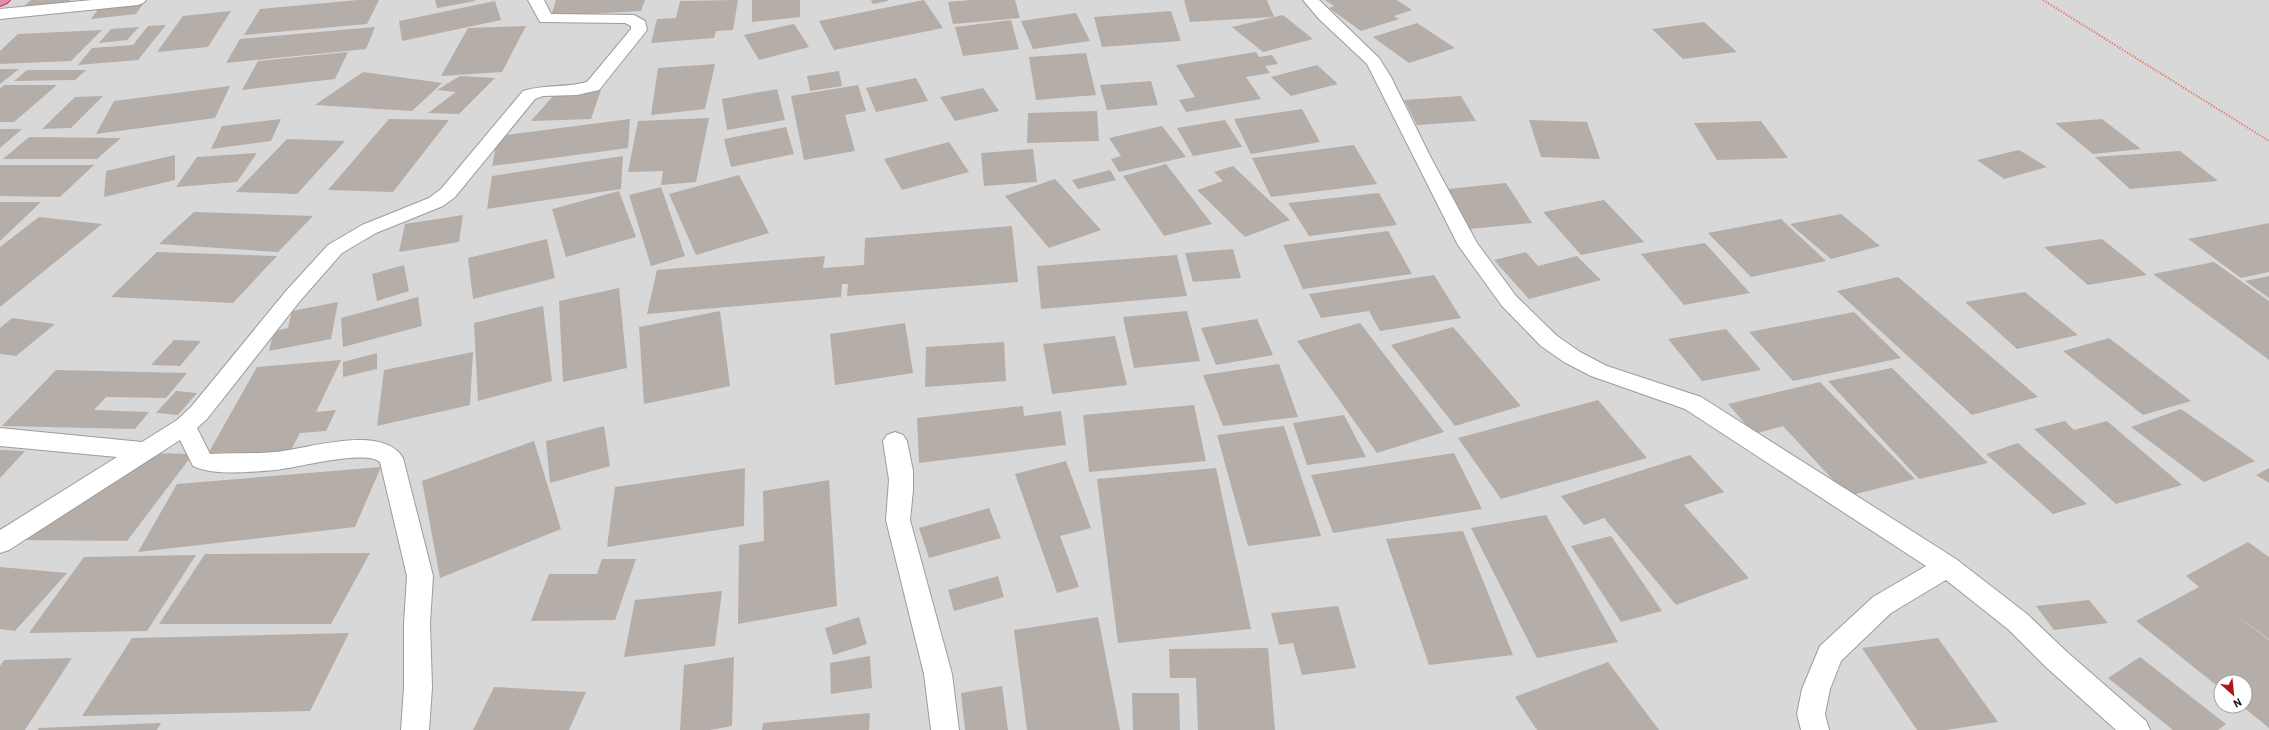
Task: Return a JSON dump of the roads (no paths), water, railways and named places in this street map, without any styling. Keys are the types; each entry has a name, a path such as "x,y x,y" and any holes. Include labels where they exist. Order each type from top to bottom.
{"street":[{"path":"0,14 138,0"},
{"path":"0,542 185,426 199,413 293,296 335,249 369,229 436,202 448,193 529,94 542,91 577,90 593,86 639,30 639,24 628,18 546,19 540,12 536,0"},
{"path":"1311,0 1325,16 1372,61 1383,77 1421,156 1468,245 1509,301 1549,341 1572,357 1599,371 1693,404 1947,566 2018,622 2057,660 2136,730"},
{"path":"185,426 201,460 208,463 275,461 360,448 383,451 391,458 420,576 417,622 418,687 415,730"},
{"path":"0,437 144,451"},
{"path":"894,441 900,459 902,495 898,520 938,674 945,730"},
{"path":"1815,730 1811,714 1816,689 1830,654 1882,605 1947,566"}]}
